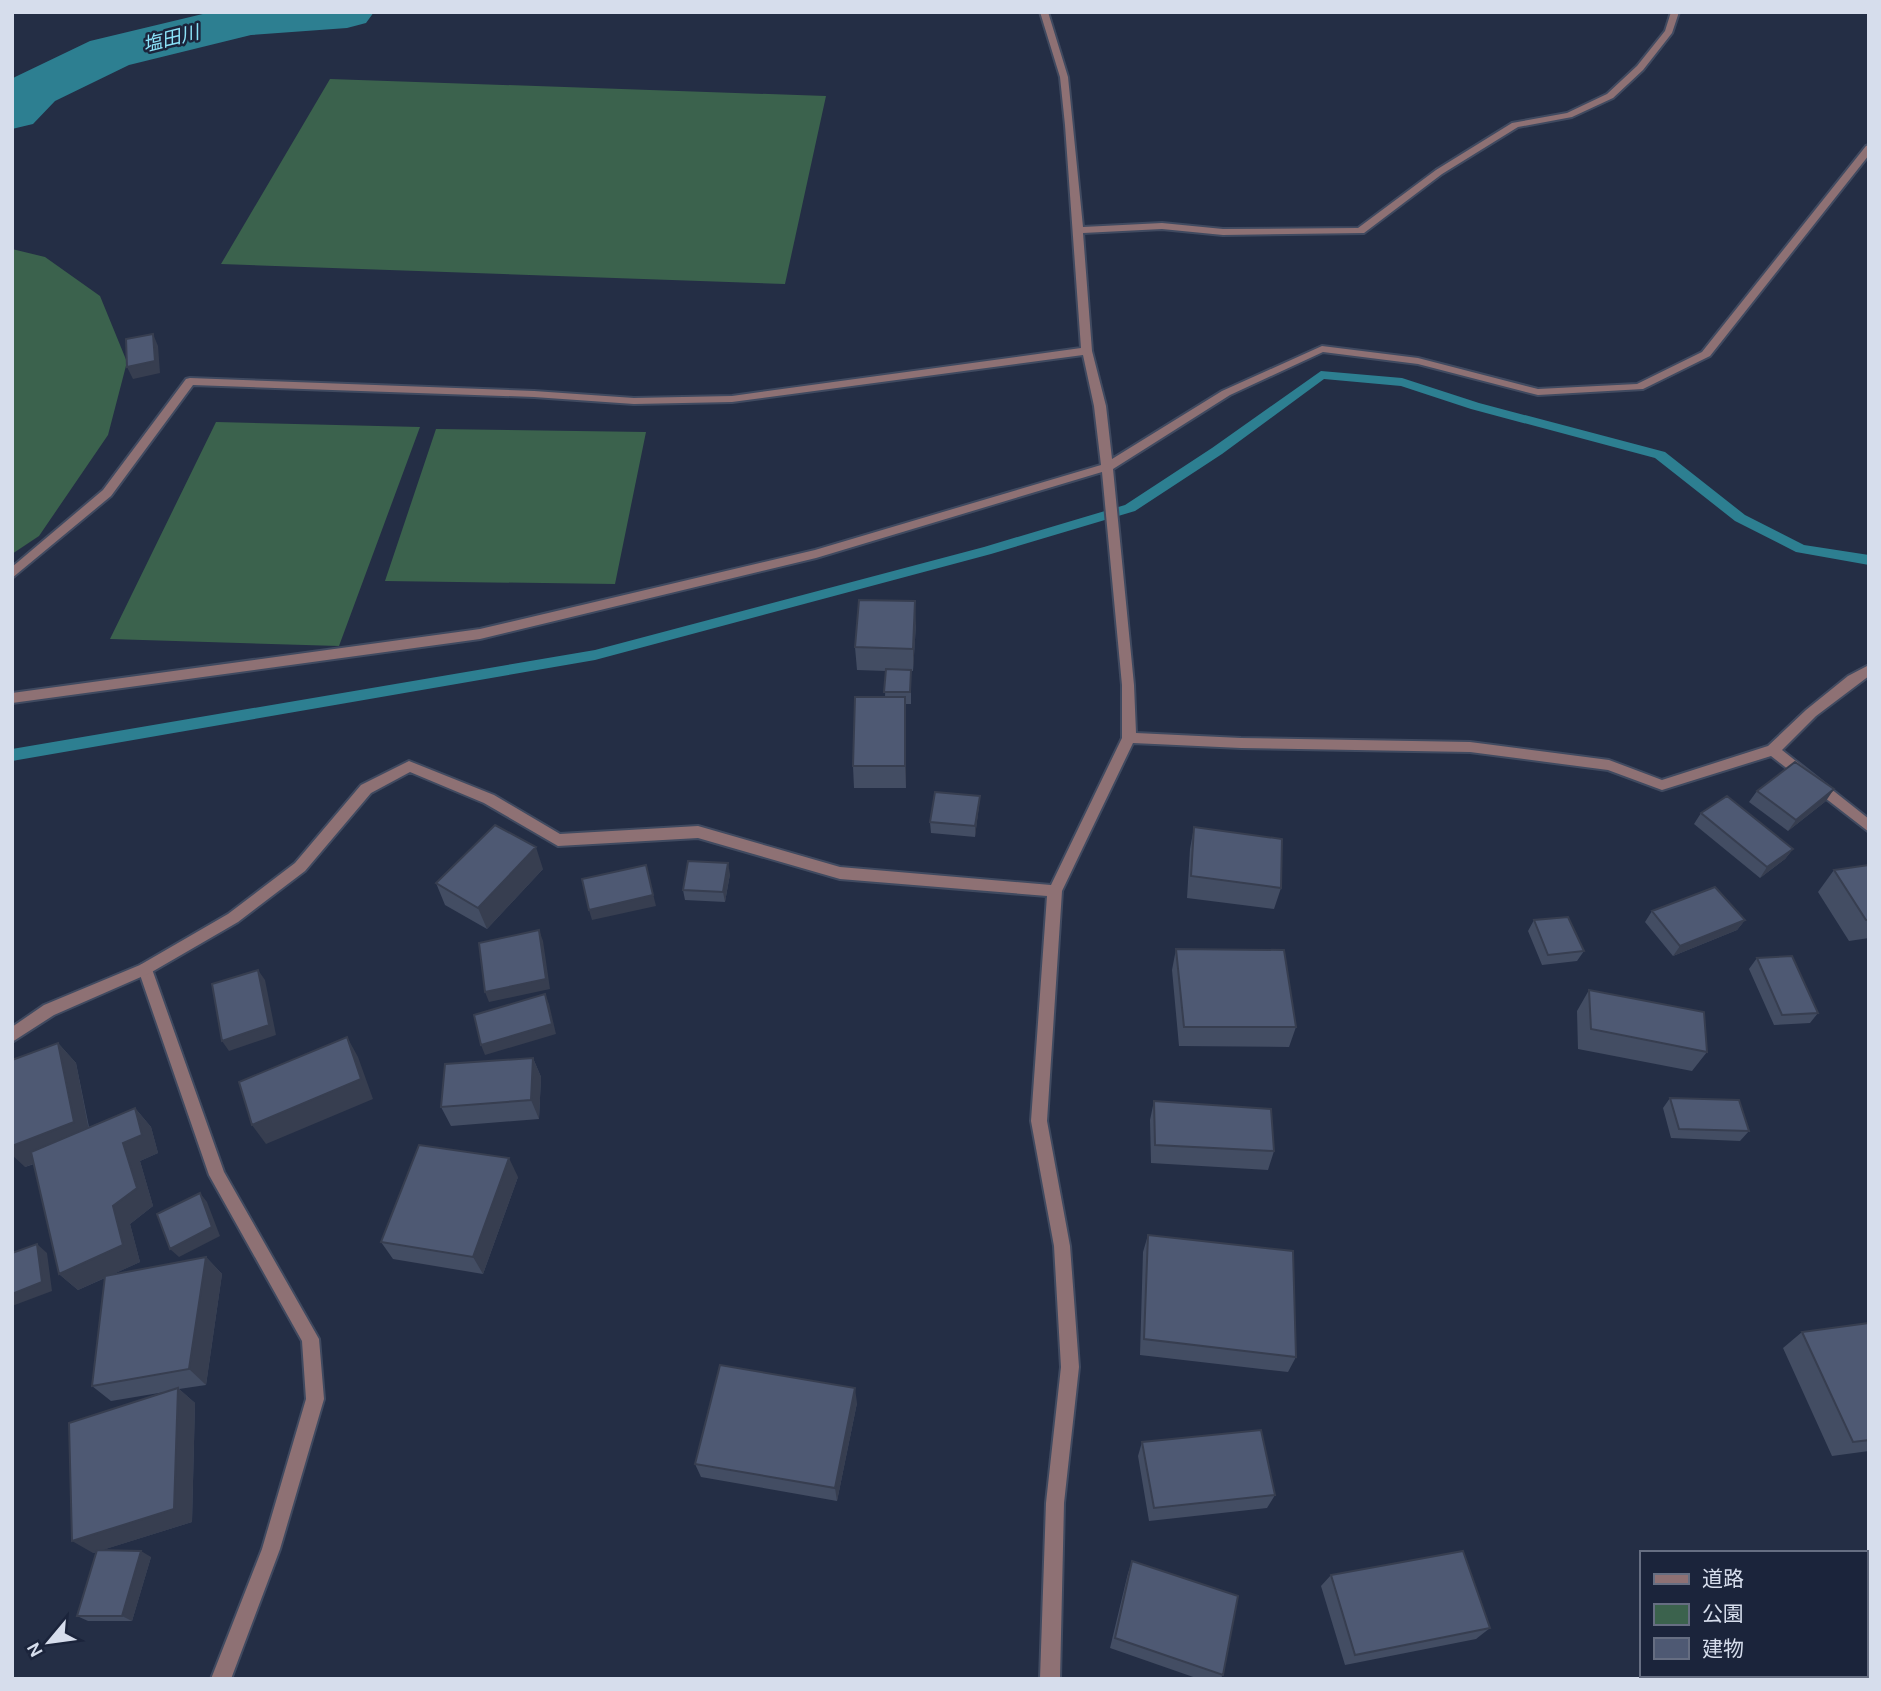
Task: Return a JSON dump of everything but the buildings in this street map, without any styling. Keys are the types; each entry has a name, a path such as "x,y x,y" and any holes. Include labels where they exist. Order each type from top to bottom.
{"street":[{"path":"1044,12 1064,77 1079,230 1087,351 1100,407 1107,467 1128,685 1129,738 1055,891 1039,1121 1062,1245 1070,1367 1055,1503 1050,1679"},
{"path":"1079,230 1162,226 1223,232 1360,231 1439,172 1515,125 1569,115 1610,96 1640,68 1669,31 1675,12"},
{"path":"12,698 480,634 816,554 1107,467 1226,393 1322,349 1418,360 1538,392 1639,387 1706,354 1869,148"},
{"path":"12,574 107,493 190,381 534,394 634,401 732,399 1087,351"},
{"path":"1129,738 1470,747 1609,765 1662,785 1773,750 1811,713 1853,679 1869,670"},
{"path":"1773,750 1869,827"},
{"path":"12,1035 49,1010 145,969 233,919 300,867 366,789 409,766 489,799 558,840 698,832 840,873 1055,891"},
{"path":"145,969 217,1175 310,1339 315,1399 271,1549 221,1679"}],"green space":[{"path":"330,79 826,96 785,284 221,264"},
{"path":"12,249 45,257 100,296 127,362 108,435 39,536 12,554"},
{"path":"216,422 420,427 339,646 110,639"},
{"path":"436,429 646,432 615,584 385,581"}],"waterway":[{"name":"塩田川","path":"12,112 35,89 110,53 251,19 347,12"},
{"path":"12,755 595,655 986,551 1130,508 1217,451 1321,375 1402,382 1475,406 1660,455 1740,518 1801,549 1869,560"}]}
